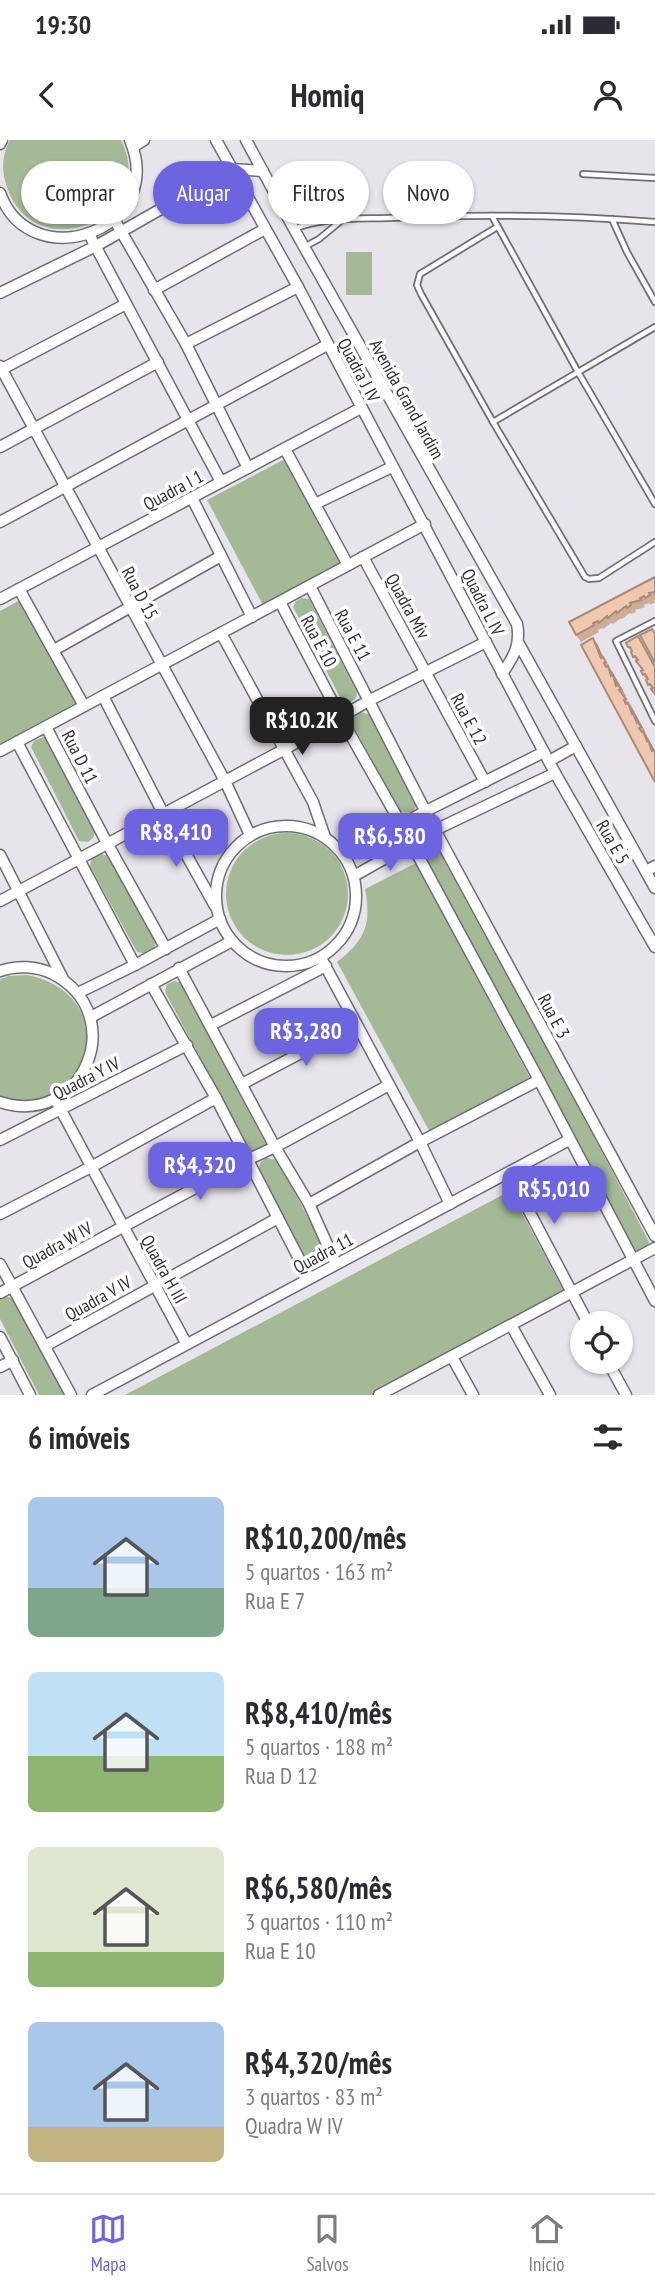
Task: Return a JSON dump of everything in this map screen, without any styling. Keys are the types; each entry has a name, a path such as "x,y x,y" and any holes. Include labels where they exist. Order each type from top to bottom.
{"street":[{"path":"134,161 131,143 144,140"},
{"name":"Quadra J IV","path":"216,140 227,161"},
{"name":"Avenida Grand Jardim","path":"246,140 454,514 509,607 517,624 519,644 650,869 655,888"},
{"path":"254,170 263,171"},
{"path":"0,193 5,213 45,235 67,238 89,234 106,224"},
{"name":"Quadra J IV","path":"254,210 298,287 392,467"},
{"path":"0,293 96,246 153,213"},
{"path":"117,224 186,344 248,468"},
{"path":"154,290 265,229"},
{"path":"89,234 222,482"},
{"path":"186,344 298,287"},
{"path":"1,368 126,304"},
{"path":"0,522 327,345"},
{"path":"0,447 158,362"},
{"name":"Rua D 15","path":"1,368 160,666 225,781 250,835"},
{"name":"Quadra I 1","path":"0,599 362,408"},
{"path":"285,449 348,565"},
{"path":"315,504 392,467"},
{"name":"Quadra L IV","path":"392,467 425,524 547,756"},
{"path":"192,498 252,617"},
{"path":"0,751 425,524"},
{"path":"54,650 221,556"},
{"name":"Quadra Miv","path":"363,557 426,671"},
{"name":"Rua E 11","path":"310,586 426,811"},
{"path":"19,589 84,706"},
{"name":"Rua E 10","path":"280,601 655,1300"},
{"path":"221,633 313,802 325,837"},
{"path":"0,901 285,749 370,700 486,642"},
{"path":"502,674 519,644"},
{"name":"Rua E 12","path":"426,671 485,782"},
{"path":"103,696 232,941 243,951 270,964 324,962"},
{"name":"Rua D 11","path":"46,727 166,949"},
{"path":"17,742 135,965"},
{"path":"344,856 485,782 576,746"},
{"name":"Rua E 5","path":"547,756 655,947"},
{"path":"354,876 435,830 555,773"},
{"name":"Rua E 3","path":"426,811 655,1236"},
{"path":"211,1025 324,962 345,934 353,916 356,896 354,876 344,856 325,837 301,827 275,826 250,835 233,849 221,867 216,888 218,914"},
{"path":"0,855 64,980"},
{"path":"78,993 166,949 218,914"},
{"path":"91,1017 232,941"},
{"path":"324,962 450,1204"},
{"path":"0,971 28,967 47,971 64,980 78,993 91,1017 93,1033 88,1064 58,1104 24,1107 0,1102"},
{"path":"179,968 275,1147 309,1204 337,1264"},
{"path":"152,984 216,1098 309,1278"},
{"path":"242,1084 356,1024"},
{"name":"Quadra Y IV","path":"0,1140 58,1104 187,1045"},
{"path":"309,1204 539,1080"},
{"name":"Quadra W IV","path":"0,1293 389,1085"},
{"path":"0,1214 216,1098"},
{"name":"Quadra H III","path":"58,1104 186,1343"},
{"name":"Quadra 11","path":"92,1395 569,1140"},
{"path":"509,1173 581,1311"},
{"name":"Quadra V IV","path":"44,1346 278,1218"},
{"path":"379,1395 398,1391 452,1357 655,1248"},
{"path":"0,1264 71,1395"},
{"path":"511,1325 550,1395"},
{"path":"0,1336 30,1395"},
{"path":"452,1357 473,1395"},
{"path":"0,1367 13,1360"},
{"path":"615,1374 626,1395"}],"lane":[{"path":"583,174 655,178"},
{"path":"492,216 655,504"},
{"path":"369,219 492,216 655,222"},
{"path":"611,219 655,302"},
{"path":"294,229 306,224"},
{"path":"304,247 338,224"},
{"path":"497,227 419,274 417,285 493,422 585,577 599,578 655,542"},
{"path":"493,422 655,327"},
{"path":"655,621 616,641 655,721"}],"green space":[{"path":"10,140 121,140 127,161 21,161 21,212 7,187 3,163"},
{"path":"39,224 89,224 65,229"},
{"path":"346,252 372,252 372,295 346,295"},
{"path":"287,458 343,563 263,605 207,500"},
{"path":"22,599 78,705 0,745 0,611"},
{"path":"309,599 357,692 356,698 351,702 342,701 293,607 296,601"},
{"path":"361,712 371,715 419,802 413,811 400,811 353,725 353,718"},
{"path":"46,738 95,832 88,842 79,841 31,747 34,741"},
{"path":"287,833 310,837 330,851 344,871 348,894 344,917 330,937 310,951 287,955 264,951 244,937 230,917 226,894 230,871 244,851 264,837"},
{"path":"441,843 649,1242 647,1249 641,1254 630,1252 422,854 429,844"},
{"path":"98,853 108,856 156,943 153,950 147,954 137,952 90,866 92,856"},
{"path":"416,863 531,1080 431,1134 337,962 354,946 364,930 368,912 365,889"},
{"path":"27,975 58,987 78,1006 86,1030 84,1054 74,1076 56,1092 31,1100 0,1096 0,979"},
{"path":"175,981 181,983 266,1144 254,1154 165,992 167,984"},
{"path":"266,1158 277,1160 328,1254 327,1265 317,1270 307,1264 259,1170 260,1163"},
{"path":"510,1191 566,1295 378,1395 125,1395"},
{"path":"6,1296 13,1299 65,1395 39,1395 0,1319 0,1298"}],"building":[{"path":"655,577 655,592 630,603 627,608 626,606 617,613 616,611 599,623 593,623 594,625 576,635 569,622"},
{"path":"652,629 655,634 655,663 640,635"},
{"path":"638,636 655,667 655,694 626,643"},
{"path":"593,638 616,686 621,689 619,690 626,699 626,704 628,703 641,727 639,728 655,752 655,782 581,645"}]}
